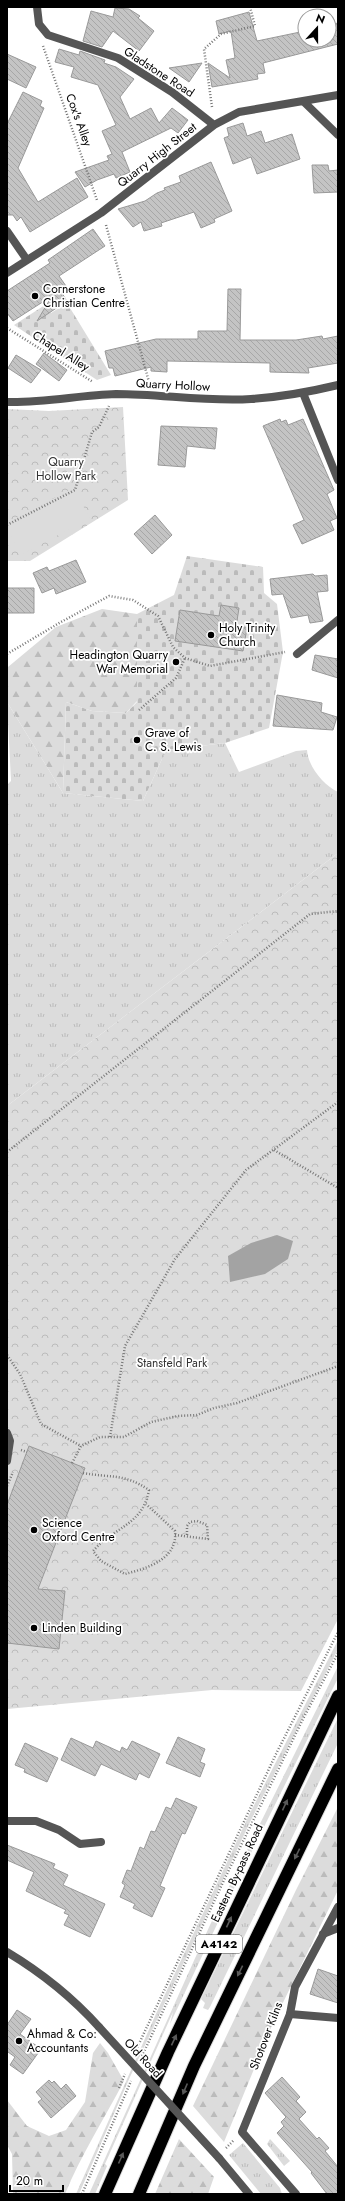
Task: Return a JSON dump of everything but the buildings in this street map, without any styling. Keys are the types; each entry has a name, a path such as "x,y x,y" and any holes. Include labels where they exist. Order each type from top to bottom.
{"highway":[{"name":"Eastern By-pass Road","path":"105,2194 168,2052 338,1696"},
{"name":"A4142","path":"139,2194 194,2066 338,1769"}],"street":[{"path":"37,7 39,24 48,35"},
{"name":"Gladstone Road","path":"48,35 118,58 172,92 214,125"},
{"name":"Quarry High Street","path":"7,273 101,213 214,125 239,112 338,95"},
{"path":"304,102 338,135"},
{"path":"7,231 27,260"},
{"name":"Quarry Hollow","path":"7,402 38,402 110,394 153,394 216,399 250,399 303,393 338,385"},
{"path":"303,393 338,480"},
{"path":"297,654 338,620"},
{"path":"7,1433 10,1441 7,1461"},
{"path":"7,1820 36,1821 59,1830 80,1844 101,1842"},
{"name":"Shotover Kilns","path":"296,2194 242,2132 290,2014 295,1987 338,1907"},
{"path":"323,1934 338,1928"},
{"name":"Old Road","path":"7,1952 40,1973 70,1997 219,2158 249,2194"},
{"path":"290,2014 338,2018"}],"path":[{"path":"214,125 204,49 221,34 255,26 250,7"},
{"name":"Cox's Alley","path":"48,35 42,44 101,213"},
{"path":"101,213 153,394"},
{"name":"Chapel Alley","path":"7,328 95,383 100,395"},
{"path":"7,525 75,490 92,432 99,427 108,408 110,394"},
{"path":"7,654 109,596 133,600 158,616 173,647 185,658 210,666 283,652 297,654"},
{"path":"139,710 176,678 185,658"},
{"path":"7,1152 310,914 338,911"},
{"path":"110,1437 125,1346 175,1259 246,1170 338,1102"},
{"path":"274,1150 338,1188"},
{"path":"7,1355 20,1374 41,1424 81,1446"},
{"path":"72,1463 81,1446 100,1437 124,1437 151,1422 178,1416 197,1415 214,1408 237,1403 338,1366"},
{"path":"82,1474 120,1476 135,1480 149,1490 146,1504 134,1519 100,1542 93,1551 101,1561 125,1574 152,1566 168,1555 176,1541 175,1530 146,1504"},
{"path":"175,1535 187,1537 208,1539 207,1524 197,1521 190,1522 187,1526 187,1537"},
{"path":"134,2056 273,1760 338,1632"},
{"path":"140,2062 225,1878 304,1718 338,1653"},
{"path":"118,2088 128,2069"},
{"path":"82,2194 133,2076"}],"green space":[{"path":"67,303 111,375 97,380 14,325 45,305 51,313"},
{"name":"Quarry Hollow Park","path":"123,407 128,500 30,561 7,561 7,409 49,411"},
{"path":"73,488 90,518 21,555 7,529 7,523"},
{"path":"187,556 263,567 264,593 277,604 283,652 269,728 225,743 166,750 143,801 63,793 66,702 92,711 126,713 137,702 137,614 174,595"},
{"path":"102,609 137,614 137,701 126,713 92,711 66,702 63,793 7,702 8,667 56,627"},
{"path":"7,702 63,793 143,801 166,750 225,743 239,772 296,751 307,750 310,762 317,774 327,785 338,792 338,853 7,1106 7,785 11,781"},
{"name":"Stansfeld Park","path":"338,853 338,1619 301,1691 212,1690 7,1709 7,1106"},
{"path":"338,1640 338,1649 252,1818 130,2077 79,2194 76,2194 159,2007 250,1813"},
{"path":"338,1666 338,1678 245,1865 170,2024 173,2012 105,2164 107,2166 95,2194 89,2194 210,1925"},
{"path":"338,1718 338,1743 210,2007 208,2010 203,2008 205,2003 201,1999"},
{"path":"338,1807 338,1890 273,2023 224,2142 193,2106 296,1890"},
{"path":"100,2043 108,2053 124,2081 85,2151 65,2194 13,2194 12,2154 7,2145 7,2100 27,2126 49,2136 66,2130 85,2102 93,2053"},
{"path":"179,2139 214,2177 208,2194 155,2194"},
{"path":"270,2139 290,2161 284,2166 267,2144"},
{"path":"243,2143 280,2188 282,2194 261,2194 229,2155"}],"shaded area":[{"path":"277,1235 293,1241 288,1259 265,1274 230,1282 228,1256 251,1243"}],"place":[{"name":"Cornerstone Christian Centre","path":"35,296"},
{"name":"Holy Trinity Church","path":"211,635"},
{"name":"Headington Quarry War Memorial","path":"176,662"},
{"name":"Grave of C. S. Lewis","path":"137,740"},
{"name":"Science Oxford Centre","path":"34,1530"},
{"name":"Linden Building","path":"34,1628"},
{"name":"Ahmad & Co: Accountants","path":"19,2041"}]}
